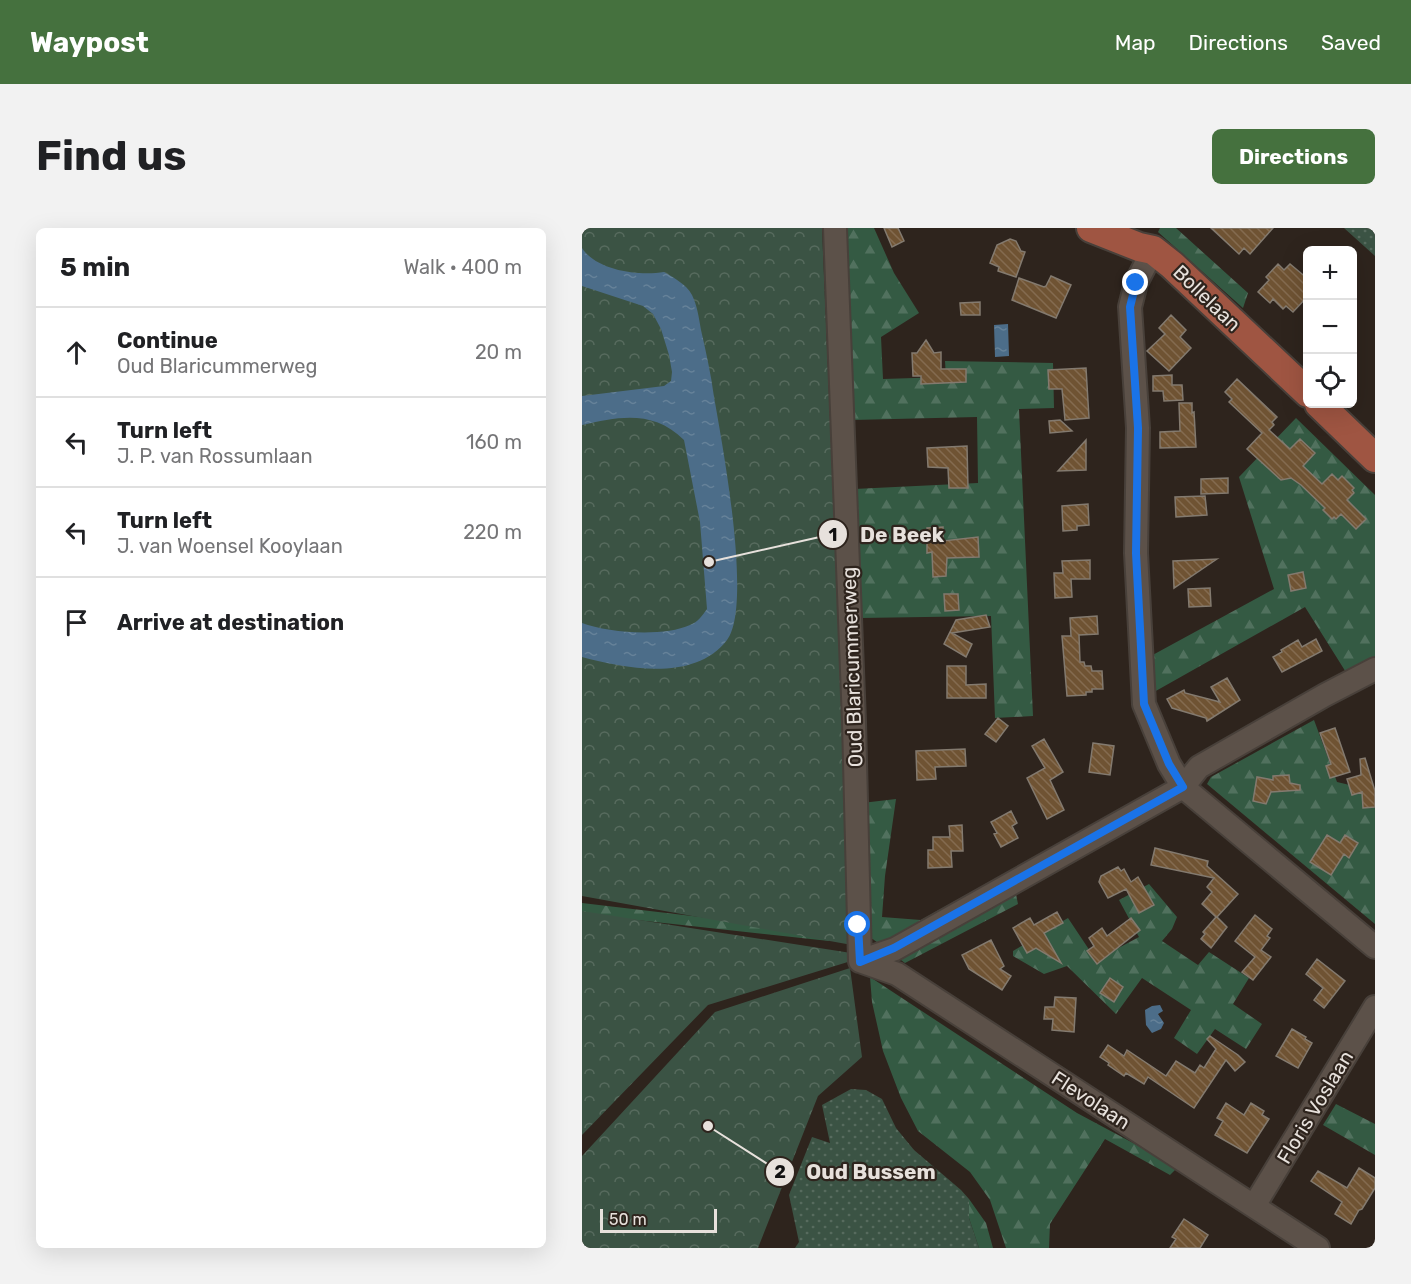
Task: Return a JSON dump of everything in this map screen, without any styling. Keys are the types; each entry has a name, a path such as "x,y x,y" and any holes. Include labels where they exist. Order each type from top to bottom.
{"main road":[{"name":"Bollelaan","path":"1091,228 1153,250 1172,265 1303,388"},
{"path":"1323,408 1375,458"}],"street":[{"name":"Oud Blaricummerweg","path":"835,228 854,722 860,962"},
{"path":"1153,250 1136,283 1130,307 1138,428 1136,553 1144,704 1169,764 1183,787 1375,947"},
{"path":"860,962 894,948 1183,787 1199,767 1375,669"},
{"name":"Flevolaan","path":"860,962 897,974 1318,1248"},
{"name":"Floris Voslaan","path":"1254,1206 1375,1007"}],"green space":[{"path":"582,228 822,228 852,945 582,896"},
{"path":"846,228 874,228 894,273 919,313 881,337 883,379 946,377 945,361 1053,363 1054,408 1019,409 1033,716 995,718 991,616 859,618 854,489 978,483 977,417 852,420"},
{"path":"1160,228 1176,228 1248,293 1243,308 1158,232"},
{"path":"1344,228 1375,228 1375,256"},
{"path":"1296,418 1375,495 1375,674 1354,685 1305,607 1154,692 1149,657 1274,589 1239,477"},
{"path":"1314,720 1337,782 1375,791 1375,924 1207,784 1211,777"},
{"path":"896,799 885,876 882,917 921,920 1011,870 1018,904 905,963 866,934 862,803"},
{"path":"1149,884 1177,917 1172,929 1162,941 1198,965 1209,952 1249,978 1233,1004 1262,1024 1246,1049 1215,1029 1197,1054 1174,1038 1191,1010 1142,978 1116,1014 1067,966 1044,974 1013,956 1013,951 1068,918 1096,960 1139,937 1119,900"},
{"path":"582,903 828,934 829,941 582,914"},
{"path":"582,911 851,953 851,961 708,1005 582,1135"},
{"path":"850,968 862,1057 818,1096 758,1248 582,1248 582,1156 715,1012"},
{"path":"870,977 1077,1113 1178,1167 1170,1175 1105,1139 1050,1224 1049,1248 1006,1248 990,1200 970,1172 918,1131 901,1098 883,1051 872,1002"},
{"path":"851,1089 866,1090 882,1099 896,1128 914,1150 969,1199 969,1218 979,1248 795,1248 799,1242 789,1195 812,1137 830,1143 822,1105"},
{"path":"1336,1104 1375,1124 1375,1155 1323,1125"},
{"path":"969,1199 986,1223 993,1248 979,1248 969,1218"}],"water":[{"path":"582,248 589,256 608,267 631,272 664,272 689,291 698,312 728,485 733,523 737,594 734,622 727,640 713,653 697,662 679,667 639,668 582,657 582,623 621,631 666,631 693,624 707,609 700,522 684,440 673,430 661,424 636,418 610,419 582,425 582,396 664,386 671,381 672,372 661,329 653,314 643,306 582,286"},
{"path":"1008,324 1009,356 995,357 994,325"},
{"path":"1160,1005 1163,1011 1158,1014 1164,1023 1161,1029 1152,1033 1146,1025 1145,1010"}],"building":[{"path":"884,228 898,228 904,241 892,247"},
{"path":"1211,228 1273,228 1250,254 1244,248 1239,254"},
{"path":"1010,239 1016,241 1021,251 1025,252 1016,277 998,271 999,267 990,263 997,245"},
{"path":"1278,264 1284,270 1290,264 1303,275 1303,301 1293,312 1286,306 1283,309 1273,299 1270,303 1258,292 1269,280 1266,277"},
{"path":"1051,276 1071,285 1056,318 1012,300 1019,278 1044,287"},
{"path":"980,302 980,315 961,315 960,303"},
{"path":"1171,315 1186,330 1180,337 1191,348 1169,371 1147,351 1165,334 1159,328"},
{"path":"926,340 934,353 941,352 941,369 966,369 966,382 921,384 921,376 913,376 912,353 917,353"},
{"path":"1086,368 1089,418 1065,420 1062,389 1049,389 1048,370"},
{"path":"1172,375 1172,385 1182,385 1183,400 1164,401 1163,391 1153,391 1153,376"},
{"path":"1237,379 1277,417 1269,430 1290,449 1300,439 1315,453 1303,466 1322,484 1332,474 1338,480 1342,476 1354,488 1352,490 1354,493 1347,500 1366,519 1356,529 1341,514 1336,519 1334,517 1332,519 1323,510 1325,508 1301,485 1291,478 1281,480 1247,449 1262,433 1229,402 1232,399 1225,392"},
{"path":"1179,403 1192,403 1196,447 1160,448 1160,432 1180,431"},
{"path":"1060,420 1072,431 1050,433 1049,421"},
{"path":"1086,440 1086,470 1058,471"},
{"path":"967,446 968,488 949,488 948,468 928,467 927,448"},
{"path":"1228,478 1228,493 1201,494 1201,479"},
{"path":"1205,496 1207,515 1176,517 1175,497"},
{"path":"1088,504 1089,525 1077,526 1077,530 1063,531 1062,506"},
{"path":"943,527 943,541 978,537 979,557 947,558 946,576 933,577 932,552 927,553 927,528"},
{"path":"1217,559 1174,588 1173,561"},
{"path":"1090,560 1090,579 1071,579 1072,597 1055,598 1054,573 1063,573 1062,561"},
{"path":"1303,572 1306,588 1291,591 1288,575"},
{"path":"1210,588 1211,606 1189,607 1188,589"},
{"path":"944,594 958,594 959,610 945,611"},
{"path":"986,615 990,627 952,633 972,644 966,657 944,644 956,620"},
{"path":"1097,616 1098,634 1079,635 1080,662 1084,662 1085,666 1091,666 1092,671 1102,671 1103,689 1092,689 1092,692 1086,692 1086,695 1067,696 1062,636 1071,636 1070,618"},
{"path":"1316,639 1322,651 1282,672 1273,657 1298,640 1302,647"},
{"path":"947,666 966,666 966,685 986,684 986,698 947,698"},
{"path":"1227,678 1240,700 1207,721 1206,718 1172,708 1167,699 1184,690 1185,693 1220,702 1211,687"},
{"path":"998,718 1008,726 996,742 985,734"},
{"path":"1335,728 1350,772 1330,778 1326,766 1331,764 1320,733"},
{"path":"1044,739 1063,772 1050,780 1064,810 1047,819 1027,778 1045,768 1032,746"},
{"path":"1093,743 1114,746 1110,775 1089,772"},
{"path":"965,749 966,766 935,767 936,779 917,780 916,751"},
{"path":"1365,758 1375,791 1375,807 1363,808 1362,792 1352,795 1347,779 1361,775 1360,759"},
{"path":"1289,775 1290,783 1300,785 1300,790 1271,792 1266,804 1253,801 1257,777 1273,780 1273,776"},
{"path":"1011,811 1017,823 1012,826 1018,838 1001,847 991,822"},
{"path":"962,825 963,851 951,851 952,867 928,868 928,850 933,850 933,837 950,837 949,826"},
{"path":"1327,835 1340,843 1345,835 1358,843 1349,858 1344,854 1331,875 1310,862"},
{"path":"1155,848 1208,861 1207,866 1238,894 1217,917 1227,927 1211,948 1201,939 1205,934 1203,932 1216,917 1202,904 1212,892 1207,887 1214,878 1151,865"},
{"path":"1118,867 1121,871 1124,869 1131,882 1138,877 1154,905 1139,913 1126,889 1108,898 1099,882 1101,876"},
{"path":"1057,912 1063,923 1044,933 1061,963 1036,948 1027,953 1013,928 1030,918 1034,925"},
{"path":"1255,915 1272,929 1267,936 1270,938 1261,950 1271,957 1253,980 1242,972 1255,957 1235,941"},
{"path":"1131,918 1140,930 1097,964 1087,951 1094,946 1089,938 1102,928 1107,936"},
{"path":"991,940 1004,966 1000,969 1011,976 1002,990 969,969 962,955"},
{"path":"1317,959 1345,981 1324,1008 1314,1000 1323,988 1306,974"},
{"path":"1110,978 1123,987 1114,1002 1100,993"},
{"path":"1055,997 1076,998 1074,1032 1052,1030 1053,1019 1044,1019 1045,1007 1054,1007"},
{"path":"1292,1029 1312,1043 1298,1068 1276,1056"},
{"path":"1210,1036 1245,1062 1235,1071 1226,1060 1194,1108 1148,1077 1144,1084 1126,1073 1124,1076 1100,1057 1108,1045 1124,1056 1127,1050 1166,1076 1176,1061 1195,1073 1200,1065 1204,1068 1216,1049 1207,1039"},
{"path":"1226,1103 1244,1115 1251,1103 1264,1111 1262,1115 1269,1119 1247,1153 1215,1135 1223,1121 1217,1118"},
{"path":"1359,1168 1375,1178 1375,1188 1351,1224 1335,1214 1342,1202 1311,1181 1318,1171 1347,1188"},
{"path":"1184,1219 1208,1235 1200,1248 1170,1248 1176,1239 1172,1237"}],"place":[{"name":"De Beek","path":"709,562"},
{"name":"Oud Bussem","path":"708,1126"}],"route":[{"path":"858,925 860,962 894,948 1183,787 1169,764 1144,704 1136,553 1138,428 1130,307 1136,283"}]}
